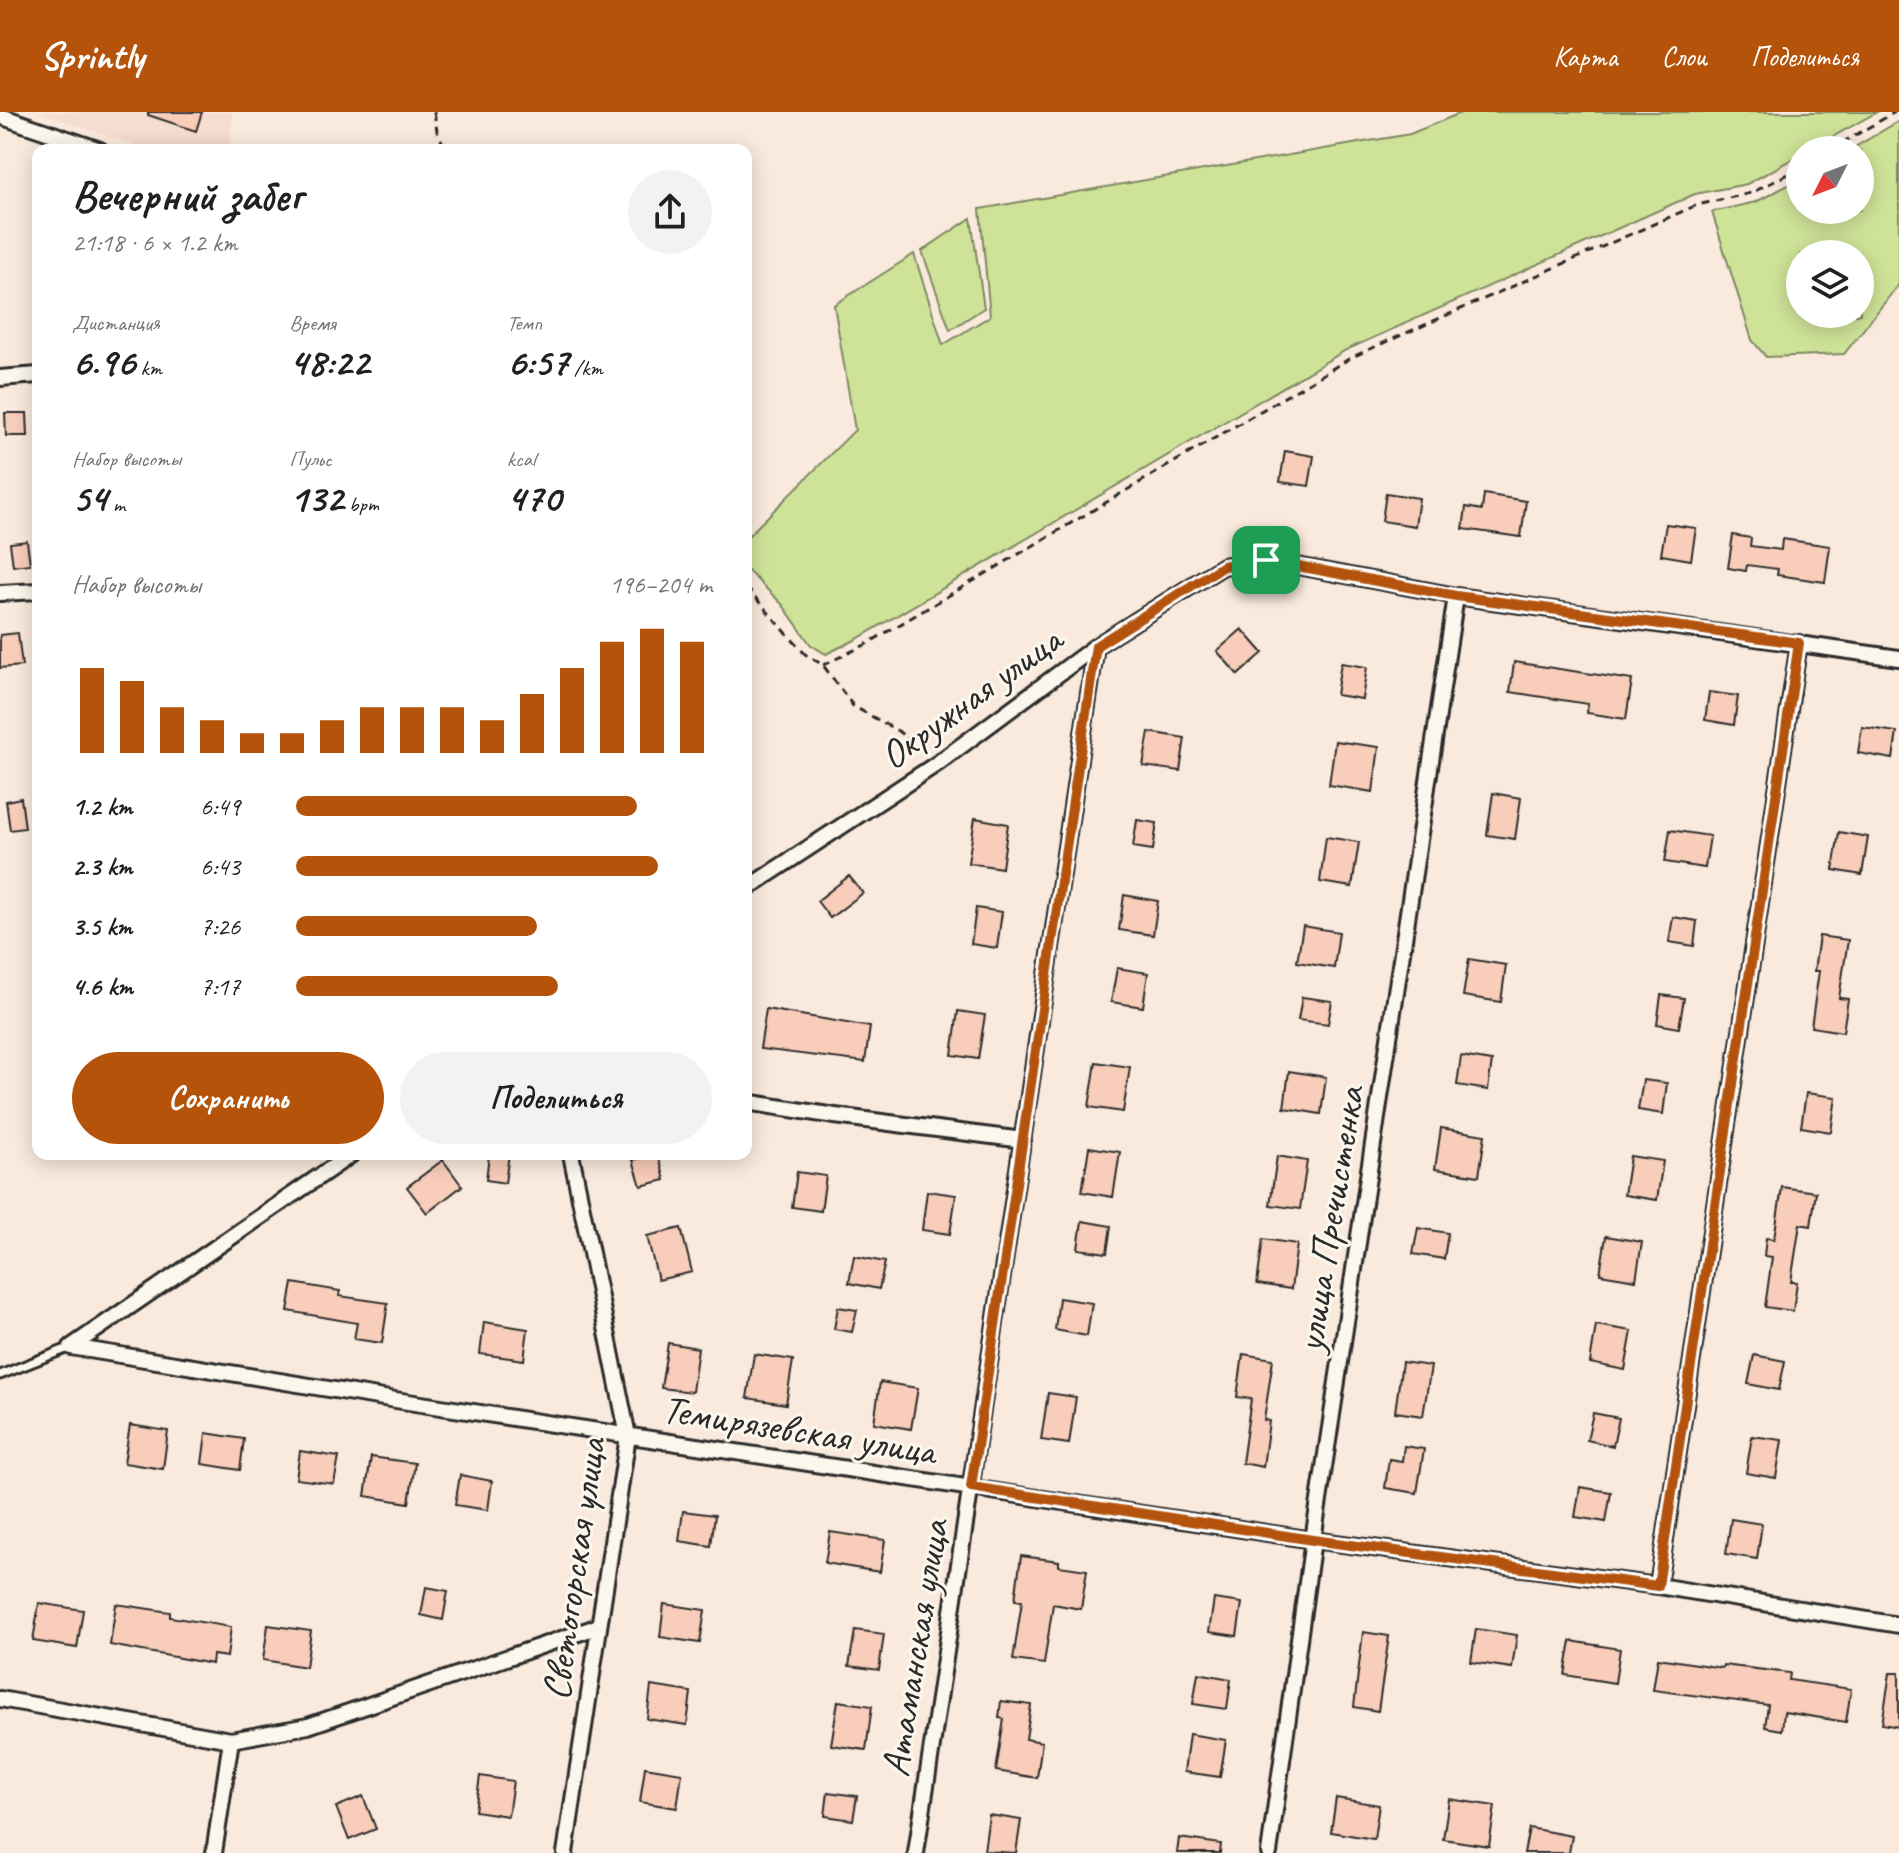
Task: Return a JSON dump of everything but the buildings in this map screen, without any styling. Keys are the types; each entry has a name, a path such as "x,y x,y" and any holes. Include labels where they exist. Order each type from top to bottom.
{"street":[{"path":"0,116 82,144"},
{"path":"0,378 32,375"},
{"name":"Окружная улица","path":"752,885 938,763 1096,646 1223,566 1266,560 1456,596 1899,658"},
{"path":"0,593 32,591"},
{"name":"улица Пречистенка","path":"1269,1853 1313,1540 1456,596"},
{"path":"1658,1586 1799,643"},
{"name":"Атаманская улица","path":"916,1853 1096,646"},
{"path":"752,1103 1023,1140"},
{"path":"71,1347 343,1160"},
{"name":"Светогорская улица","path":"565,1853 628,1436 572,1160"},
{"name":"Темирязевская улица","path":"71,1347 628,1436 1313,1540 1658,1586 1899,1625"},
{"path":"0,1699 231,1740 308,1726 599,1626"},
{"path":"214,1853 231,1740"}],"lane":[{"path":"0,1375 71,1347"}],"path":[{"path":"434,112 443,144"},
{"path":"1854,136 1895,112"},
{"path":"823,665 865,645 1352,357 1697,205 1751,193 1786,175"},
{"path":"752,594 805,654 823,665 853,706 898,731 938,763"}],"shaded area":[{"path":"38,112 232,112 230,144 131,144"}],"green space":[{"path":"1463,112 1877,112 1834,136 1786,136 1786,163 1747,184 1695,194 1346,350 857,639 826,654 811,645 782,604 752,575 752,532 855,430 834,305 914,254 943,345 990,316 980,209 1410,134"},
{"path":"1899,121 1899,284 1874,316 1874,240 1786,240 1786,328 1864,328 1844,354 1766,357 1752,340 1712,212 1756,202 1786,186 1786,224 1874,224 1874,136"},
{"path":"971,218 984,308 950,330 922,251"}],"route":[{"path":"1266,560 1456,596 1799,643 1658,1586 1313,1540 971,1487 1096,646 1223,566 1266,560"}]}
